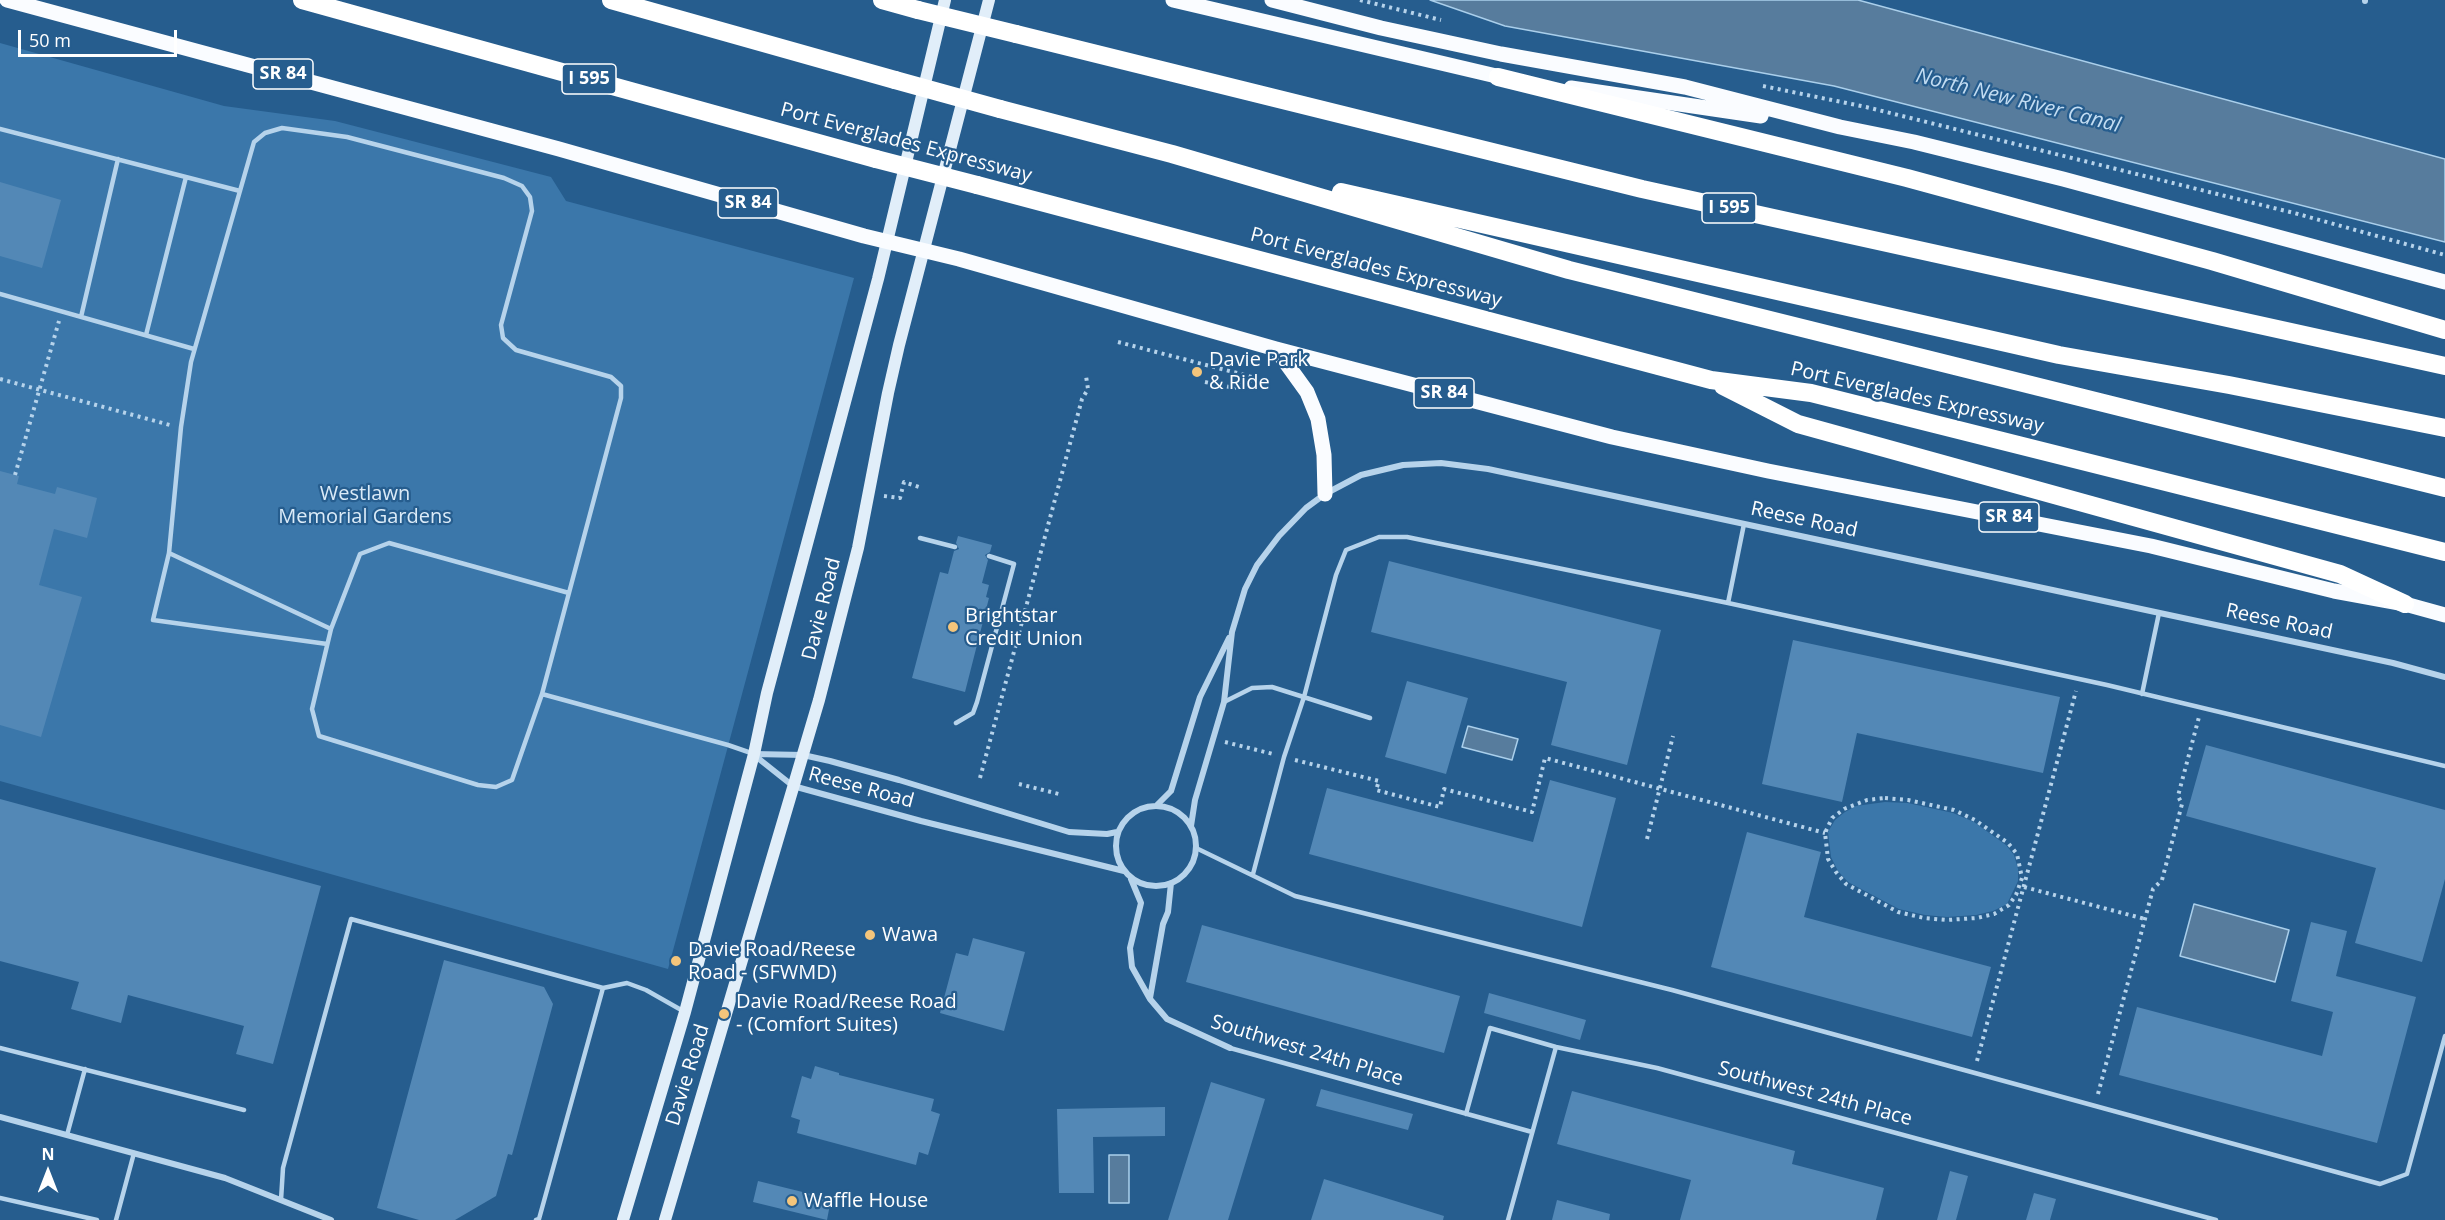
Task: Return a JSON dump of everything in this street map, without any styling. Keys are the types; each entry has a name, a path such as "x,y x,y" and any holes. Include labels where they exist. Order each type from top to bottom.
{"highway":[{"name":"Port Everglades Expressway","path":"302,0 876,159 1711,380 1812,393 2445,552"},
{"path":"611,0 895,81 1172,154 1569,270 2445,489"},
{"name":"I 595","path":"882,0 1642,189 2445,366"},
{"path":"1498,77 1907,178 2212,261 2445,330"},
{"path":"1172,154 2059,355 2229,385 2445,428"},
{"path":"1711,380 1798,424 2340,574 2405,604"}],"main road":[{"name":"SR 84","path":"7,0 559,149 864,236 1097,297 1276,349 1623,440 1779,474 2127,541 2445,615"},
{"name":"Davie Road","path":"623,1220 685,1012 754,754 767,693 876,290 886,240 945,0"},
{"name":"Davie Road","path":"665,1220 802,755 858,548 888,393 990,0"},
{"path":"1173,0 1498,77 1840,127"},
{"path":"1272,0 1381,28 1501,54 1685,87 1840,127 1914,142 2063,179 2445,282"},
{"path":"1276,349 1307,392 1318,419 1324,455 1325,494"}],"street":[{"name":"Reese Road","path":"1157,805 1172,791 1200,697 1232,632 1245,589 1257,565 1279,536 1306,508 1325,494 1361,475 1403,465 1441,463 1488,469 2393,663 2445,677"},
{"name":"Reese Road","path":"1191,825 1195,800 1224,702 1232,632"},
{"name":"Reese Road","path":"754,754 802,755 899,780 1070,832 1107,834 1117,832"},
{"name":"Reese Road","path":"754,754 793,786 939,826 1124,871"},
{"path":"1157,805 1177,811 1191,825 1196,848 1194,859 1189,869 1171,883 1150,886 1131,878 1124,871 1116,852 1117,832 1133,812 1157,805"},
{"name":"Southwest 24th Place","path":"1131,878 1141,903 1130,948 1132,967 1150,999 1167,1019 1230,1048"},
{"path":"1150,999 1163,924 1168,912 1171,883"},
{"path":"0,1117 225,1178 331,1220"}],"lane":[{"path":"327,644 153,620 170,553 181,428 194,349 254,142 266,133 282,128 347,137 504,178 522,186 530,197 532,211 501,325 503,338 516,350 611,377 621,386 621,398 542,694 512,780 496,787 478,785 320,736 312,709 331,629 360,554 389,543 569,592"},
{"path":"0,129 240,191"},
{"path":"81,317 118,159"},
{"path":"146,335 186,177"},
{"path":"0,294 194,349"},
{"path":"1728,603 1744,524"},
{"path":"1253,874 1336,575 1346,550 1379,537 1407,537 1728,603 2142,694 2445,766"},
{"path":"920,538 955,547"},
{"path":"170,553 331,629"},
{"path":"956,723 973,713 1014,564 989,556"},
{"path":"2142,694 2158,613"},
{"path":"1224,702 1252,688 1272,687 1370,718"},
{"path":"542,694 754,754"},
{"path":"1196,848 1295,896 1650,984 2380,1184 2407,1174 2445,1036"},
{"path":"281,1200 283,1168 351,919 603,988 627,983 646,990 685,1012"},
{"path":"536,1220 539,1219 603,988"},
{"name":"Southwest 24th Place","path":"1466,1114 1490,1028 1556,1047 1657,1068 2216,1220"},
{"path":"1508,1220 1556,1047"},
{"path":"0,1048 244,1110"},
{"name":"Southwest 24th Place","path":"1230,1048 1532,1132"},
{"path":"68,1135 85,1069"},
{"path":"116,1220 134,1153"},
{"path":"0,1198 97,1220"}],"path":[{"path":"15,475 62,312"},
{"path":"1118,342 1256,378 1234,388 1204,382"},
{"path":"980,778 1082,399 1088,389 1086,376"},
{"path":"0,379 181,428"},
{"path":"869,494 900,498 904,482 919,487"},
{"path":"1974,1073 2079,680"},
{"path":"2095,1105 2153,889 2162,880 2165,869 2182,804 2178,796 2201,708"},
{"path":"1647,838 1673,736"},
{"path":"1213,739 1379,781 1376,790 1440,807 1444,789 1532,812 1545,758 1825,832"},
{"path":"1019,784 1059,794"},
{"path":"1885,798 1932,804 1975,820 2008,843 2017,854 2022,869 2022,887 2009,905 1994,914 1977,918 1947,920 1898,912 1846,884 1828,859 1825,832 1832,818 1844,809 1861,802 1885,798"},
{"path":"2022,887 2145,920"}],"green space":[{"name":"Westlawn Memorial Gardens","path":"0,43 224,106 335,121 551,177 566,201 854,278 668,969 0,781"},
{"path":"1885,802 1908,803 1953,813 1974,822 2006,845 2014,855 2018,869 2018,881 2007,904 1993,911 1976,915 1947,917 1925,915 1899,909 1848,882 1838,871 1831,857 1828,832 1835,820 1856,806"}],"water":[{"name":"North New River Canal","path":"1430,0 1858,0 2445,159 2445,242 1834,86 1505,26"},
{"path":"1468,726 1518,739 1512,760 1462,747"},
{"path":"2194,904 2289,930 2275,982 2180,956"},
{"path":"1109,1155 1129,1155 1129,1203 1109,1203"}],"building":[{"path":"0,182 61,200 42,268 0,256"},
{"path":"0,471 19,476 17,484 55,494 57,487 97,498 87,538 54,529 39,585 82,597 41,737 0,725"},
{"path":"958,536 992,545 990,552 985,555 988,560 982,583 989,585 986,597 989,598 965,692 912,678 940,572 948,574 954,551 959,549 956,543"},
{"path":"1389,561 1661,630 1627,765 1551,745 1567,682 1371,632"},
{"path":"1793,640 2060,697 2043,773 1857,733 1842,802 1762,784"},
{"path":"1407,681 1468,698 1446,774 1385,757"},
{"path":"2206,745 2445,810 2445,879 2422,962 2355,943 2376,868 2186,816"},
{"path":"1550,780 1616,798 1582,927 1309,854 1327,788 1533,842"},
{"path":"0,799 321,886 273,1064 236,1054 244,1026 128,995 121,1023 71,1009 79,982 0,961"},
{"path":"1747,832 1821,852 1804,917 1991,967 1972,1037 1711,967"},
{"path":"2311,922 2347,931 2336,976 2416,997 2377,1143 2119,1075 2137,1007 2322,1056 2333,1012 2291,1001"},
{"path":"1202,925 1460,996 1444,1053 1186,982"},
{"path":"973,938 1025,952 1004,1031 940,1013 956,953 968,956"},
{"path":"444,960 544,987 553,1004 512,1155 508,1154 496,1196 455,1220 419,1220 377,1208"},
{"path":"1489,993 1586,1020 1580,1040 1484,1013"},
{"path":"815,1066 839,1073 839,1075 934,1099 931,1111 940,1114 928,1155 919,1152 916,1165 797,1133 800,1120 791,1117 802,1076 811,1079"},
{"path":"1211,1082 1265,1099 1228,1220 1168,1220"},
{"path":"1321,1089 1413,1114 1408,1130 1316,1106"},
{"path":"1572,1091 1795,1151 1792,1164 1884,1188 1876,1220 1680,1220 1691,1180 1557,1144"},
{"path":"1165,1107 1165,1136 1093,1137 1094,1193 1059,1193 1057,1109"},
{"path":"1950,1171 1968,1176 1956,1220 1937,1220"},
{"path":"1324,1179 1444,1216 1443,1220 1311,1220"},
{"name":"Waffle House","path":"758,1181 831,1199 827,1220 753,1202"},
{"path":"2034,1193 2056,1199 2050,1220 2026,1220"},
{"path":"1557,1200 1610,1214 1609,1220 1552,1220"}],"place":[{"name":"Davie Park & Ride","path":"1197,372"},
{"name":"Brightstar Credit Union","path":"953,627"},
{"name":"Wawa","path":"870,935"},
{"name":"Davie Road/Reese Road - (SFWMD)","path":"676,961"},
{"name":"Davie Road/Reese Road - (Comfort Suites)","path":"724,1014"},
{"name":"Waffle House","path":"792,1201"}]}
